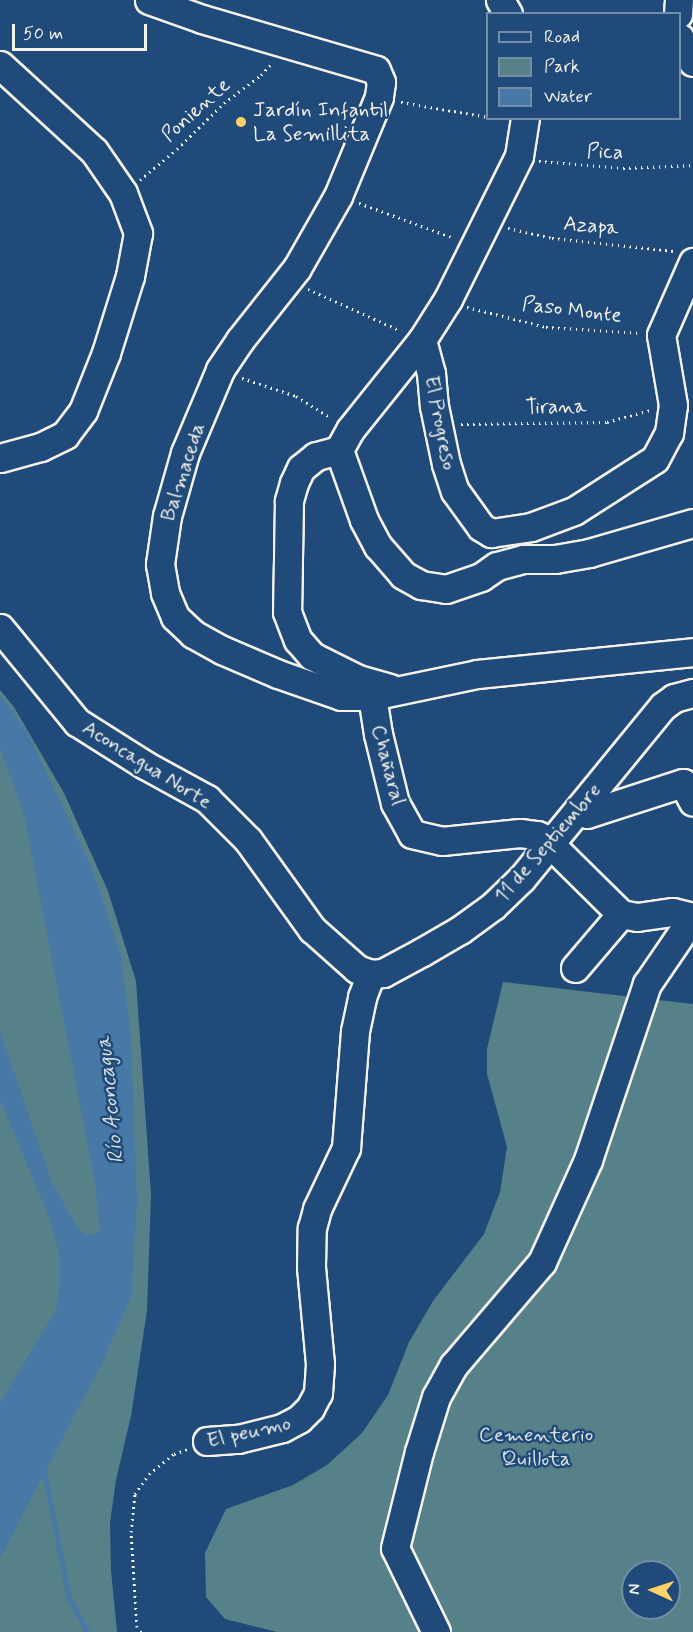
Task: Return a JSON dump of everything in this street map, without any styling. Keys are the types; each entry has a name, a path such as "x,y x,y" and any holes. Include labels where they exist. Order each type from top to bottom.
{"street":[{"path":"149,0 284,44 376,70 381,82 379,97"},
{"path":"681,40 693,62"},
{"path":"0,65 94,151 123,193 138,233 136,252 106,353 83,411 65,435 40,447 0,458"},
{"name":"Balmaceda","path":"379,97 338,196 310,248 220,370 185,453 167,516 160,564 170,607 175,617 193,634 222,650 278,674 341,696 384,693 477,674 693,652"},
{"path":"384,693 312,656 298,640 289,619 286,566 289,501 301,468 316,456 345,440 422,340 448,299 519,156 525,120"},
{"path":"660,335 687,257"},
{"name":"El Progreso","path":"422,340 431,373 446,464 455,491 481,527 491,533 508,532 574,511 655,459 669,433 673,405 660,335"},
{"path":"345,440 364,520 378,546 403,575 421,585 446,589 481,577 497,566 523,559 555,558 589,553 693,523"},
{"name":"Aconcagua Norte","path":"0,628 77,722 125,754 207,799 248,840 312,929 357,969 371,974"},
{"name":"Chañaral","path":"384,693 378,734 395,802 412,834 442,841 528,833 544,838 549,843"},
{"name":"11 de Septiembre","path":"371,974 383,972 422,952 460,930 493,906 522,878 663,706 674,698 693,693"},
{"path":"579,809 587,814 683,783 693,802"},
{"path":"436,1632 395,1548 419,1452 436,1397 454,1365 542,1262 588,1160 647,984 693,917 673,912 638,917 621,915 549,843"},
{"path":"576,968 621,915"},
{"name":"El peumo","path":"207,1442 238,1439 282,1428 299,1419 310,1408 318,1393 319,1341 310,1246 317,1209 346,1148 355,1031 362,997 371,974"}],"path":[{"name":"Poniente","path":"123,193 177,149 240,89 261,75 284,44"},
{"path":"379,97 429,109 486,117"},
{"name":"Pica","path":"516,159 623,168 693,165"},
{"name":"Azapa","path":"338,196 481,235 527,230 552,238 647,246 687,257"},
{"path":"285,279 422,340"},
{"name":"Paso Monte","path":"448,299 475,310 546,327 660,335"},
{"path":"220,370 296,396 345,440"},
{"name":"Tirana","path":"438,425 608,422 673,405"},
{"name":"El peumo","path":"141,1632 137,1627 131,1533 135,1494 149,1474 174,1454 207,1442"}],"green space":[{"path":"0,690 14,707 64,793 108,891 136,981 151,1195 147,1311 131,1416 116,1480 110,1523 111,1570 117,1632 0,1632"},
{"name":"Cementerio Quillota","path":"503,982 693,1004 693,1632 277,1632 225,1619 206,1597 205,1553 226,1509 293,1485 327,1465 362,1433 388,1395 409,1342 433,1301 484,1234 500,1192 507,1147 487,1074 487,1049"}],"water":[{"name":"Río Aconcagua","path":"0,694 28,734 91,866 121,954 131,1039 137,1200 131,1297 103,1361 0,1558 0,1403 56,1310 60,1283 60,1256 48,1214 0,1100 0,1031 52,1183 79,1230 86,1235 94,1235 100,1230 95,1183 24,814 0,748"}],"waterway":[{"path":"43,1466 69,1598 88,1632"}],"place":[{"name":"Jardín Infantil La Semillita","path":"241,122"}]}
